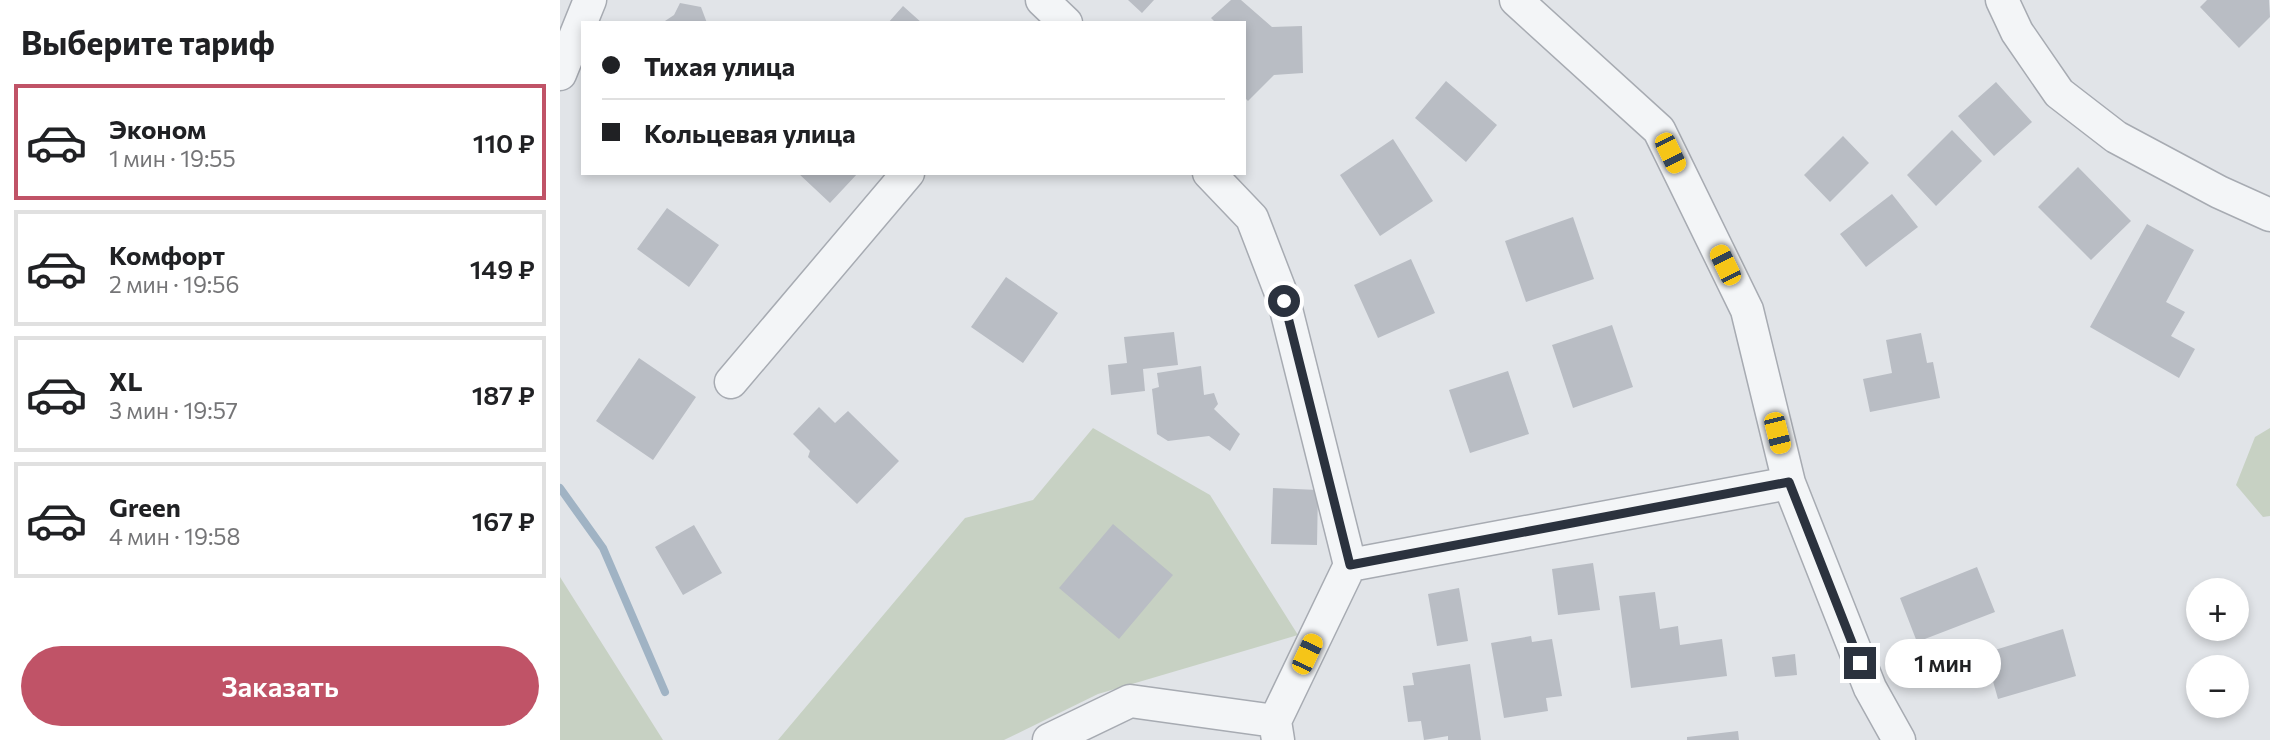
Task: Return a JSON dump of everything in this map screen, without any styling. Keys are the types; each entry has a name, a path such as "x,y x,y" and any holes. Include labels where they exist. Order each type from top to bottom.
{"street":[{"path":"581,21 590,0"},
{"path":"1516,0 1659,130 1747,310 1789,482 1870,688 1899,740"},
{"path":"2002,0 2017,32 2059,93 2116,137 2219,192 2270,215"},
{"path":"560,74 581,22"},
{"path":"731,382 906,175"},
{"path":"1049,740 1130,701 1276,731 1350,565 1284,301 1252,218 1211,175"},
{"path":"1350,565 1789,482"}],"green space":[{"path":"1093,428 1210,495 1298,635 1098,694 1004,740 778,740 965,518 1033,500"},
{"path":"2270,428 2270,516 2263,517 2236,485 2255,437"},
{"path":"560,577 663,740 560,740"}],"building":[{"path":"1128,0 1154,0 1142,13"},
{"path":"1231,0 1241,0 1272,27 1302,26 1303,73 1274,75 1248,101 1246,21 1214,21 1211,18"},
{"path":"2207,0 2269,0 2270,17 2239,48 2200,7"},
{"path":"680,3 701,7 706,21 665,21 674,15"},
{"path":"903,6 920,21 890,21"},
{"path":"1446,81 1497,125 1466,162 1415,118"},
{"path":"1996,82 2032,122 1994,156 1958,116"},
{"path":"1952,130 1982,161 1936,206 1907,175"},
{"path":"1843,136 1869,163 1830,202 1804,175"},
{"path":"1393,139 1433,201 1380,236 1340,175"},
{"path":"2078,167 2131,221 2091,260 2038,207"},
{"path":"800,175 856,175 830,203"},
{"path":"1892,194 1918,227 1866,267 1840,234"},
{"path":"667,208 719,245 689,287 637,249"},
{"path":"1573,217 1594,279 1526,302 1505,241"},
{"path":"2147,224 2194,250 2166,302 2185,312 2171,336 2195,349 2179,378 2090,327"},
{"path":"1411,259 1435,313 1378,338 1354,285"},
{"path":"1006,277 1058,313 1023,363 971,327"},
{"path":"1612,325 1633,387 1573,408 1552,345"},
{"path":"1174,332 1178,365 1143,369 1145,391 1111,395 1108,365 1127,363 1124,337"},
{"path":"1921,333 1927,363 1933,362 1940,398 1870,412 1863,379 1892,373 1886,340"},
{"path":"639,358 696,397 653,460 596,421"},
{"path":"1201,366 1204,395 1214,393 1218,404 1214,409 1240,434 1230,451 1209,436 1168,441 1157,434 1152,389 1159,387 1157,373"},
{"path":"1508,371 1529,434 1470,453 1449,390"},
{"path":"819,407 835,423 848,411 899,461 857,504 808,457 810,451 793,434"},
{"path":"1273,488 1318,490 1317,545 1271,544"},
{"path":"1113,524 1173,575 1119,639 1059,588"},
{"path":"694,525 722,573 683,595 655,547"},
{"path":"1593,563 1600,610 1558,615 1552,569"},
{"path":"1977,567 1995,612 1917,642 1900,598"},
{"path":"1459,588 1468,641 1437,646 1428,594"},
{"path":"1655,592 1660,629 1678,626 1680,645 1722,639 1727,676 1631,688 1619,596"},
{"path":"2063,629 2076,676 1998,699 1985,653"},
{"path":"1531,636 1532,642 1552,639 1562,696 1546,698 1548,711 1504,718 1491,643"},
{"path":"1795,654 1797,675 1775,677 1772,657"},
{"path":"1470,664 1481,740 1448,740 1448,736 1424,740 1421,721 1408,722 1403,686 1414,685 1412,673"},
{"path":"1738,731 1739,740 1687,740 1687,737"}],"waterway":[{"path":"560,488 603,548 665,692"}],"route":[{"path":"1284,301 1350,565 1789,482 1860,663"}]}
